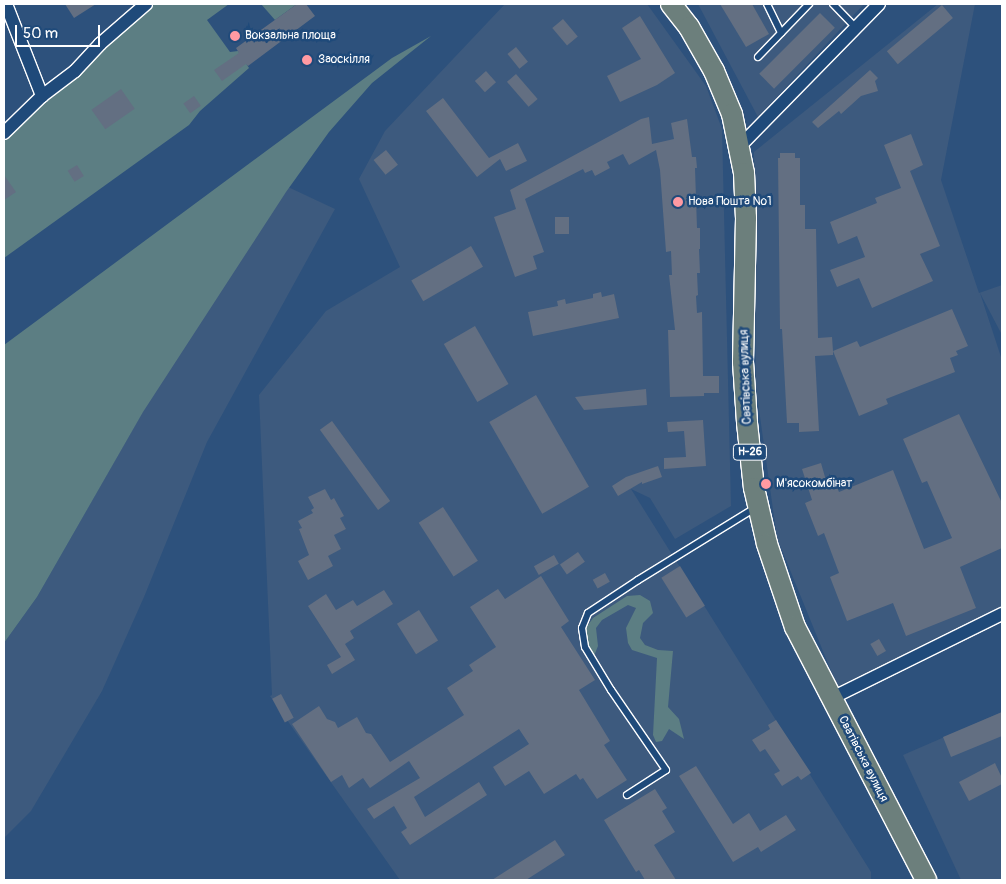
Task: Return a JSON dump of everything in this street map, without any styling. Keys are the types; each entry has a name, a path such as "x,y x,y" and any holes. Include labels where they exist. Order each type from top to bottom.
{"main road":[{"name":"Сватівська вулиця","path":"671,4 690,27 714,71 732,114 744,173 746,218 743,362 747,423 759,506 767,544 795,627 926,880"}],"street":[{"path":"6,4 42,96"},
{"path":"4,133 42,96 75,71 100,44 146,4"},
{"path":"738,147 879,4"},
{"path":"832,698 1002,614"}],"lane":[{"path":"767,4 781,33"},
{"path":"758,57 809,4"},
{"path":"833,4 856,28"},
{"path":"627,795 666,770 611,690 585,646 582,628 588,613 759,506"}],"shaded area":[{"path":"505,4 647,4 706,86 722,129 731,506 675,539 650,498 631,489 871,872 871,880 400,880 270,696 272,695 259,395 326,311 400,267 359,179 385,131"},
{"path":"698,4 864,4 758,117"},
{"path":"938,4 975,4 941,180 979,293 1002,285 1002,335 980,293 1002,360 1002,606 838,688 777,538 756,388 754,152"},
{"path":"271,179 335,209 207,442 144,597 102,691 31,811 4,838 4,643 37,597 146,406"},
{"path":"1002,712 1002,880 961,880 903,755"}],"green space":[{"path":"146,4 229,4 207,20 230,52 238,51 249,68 200,111 189,125 4,258 4,135"},
{"path":"261,4 297,4 275,20"},
{"path":"431,36 372,83 329,132 286,192 143,412 37,597 4,643 4,345 392,58"},
{"path":"640,595 650,601 653,613 643,623 640,638 645,645 658,650 673,651 668,707 679,719 684,739 669,729 662,741 656,742 653,735 657,658 632,650 628,643 626,628 636,608 628,605 602,620 596,628 598,646 594,656 586,639 586,628 593,618 627,596"}],"building":[{"path":"65,4 96,4 74,18"},
{"path":"297,4 306,4 315,16 248,66 246,64 222,81 214,70 239,53 236,48"},
{"path":"720,4 752,4 769,34 746,47"},
{"path":"942,5 953,18 898,64 887,51"},
{"path":"820,13 835,28 774,89 759,74"},
{"path":"640,16 675,73 657,85 620,102 607,76 641,59 622,28"},
{"path":"563,19 578,37 567,46 552,28"},
{"path":"516,47 528,62 519,69 507,54"},
{"path":"870,70 878,78 875,81 878,91 861,96 841,114 839,111 818,128 812,122"},
{"path":"486,71 496,82 485,92 475,81"},
{"path":"516,74 538,99 529,107 507,82"},
{"path":"121,89 135,109 105,129 92,110"},
{"path":"194,96 201,106 190,113 183,103"},
{"path":"443,98 489,158 518,143 527,161 506,171 500,159 477,177 426,111"},
{"path":"649,117 652,144 674,139 671,123 687,119 692,157 696,157 697,168 695,168 697,228 700,228 700,273 697,273 698,295 696,296 697,313 702,312 703,376 719,376 719,393 704,393 704,396 670,397 668,330 675,330 669,275 672,275 671,251 666,252 660,170 656,150 629,165 623,154 607,162 610,168 595,176 592,170 585,173 583,169 525,199 544,252 533,256 537,269 515,277 494,217 516,209 510,190 641,119"},
{"path":"911,134 923,165 910,171 940,246 920,254 933,281 872,308 859,278 837,287 830,270 865,257 857,236 838,244 830,222 877,203 875,198 901,188 884,145"},
{"path":"386,150 398,165 386,175 374,160"},
{"path":"780,153 795,153 795,158 800,158 800,205 805,205 805,229 816,229 818,338 832,337 833,355 815,356 819,431 799,432 799,423 787,423 782,329 780,329 778,158 780,158"},
{"path":"77,165 84,176 75,182 68,171"},
{"path":"4,175 16,192 4,200"},
{"path":"555,217 569,217 569,234 555,234"},
{"path":"471,246 483,267 423,301 411,280"},
{"path":"601,292 602,297 614,294 619,318 533,336 528,312 558,306 557,301 565,299 566,304 593,298 593,294"},
{"path":"952,309 968,346 956,351 958,355 950,358 955,372 886,399 888,404 859,416 833,351 857,341 860,347"},
{"path":"475,326 509,384 477,402 444,344"},
{"path":"646,389 647,405 584,410 575,397"},
{"path":"536,395 589,487 542,514 489,422"},
{"path":"959,414 1002,503 1002,548 960,567 976,608 906,636 893,603 847,621 830,577 839,573 824,533 818,536 805,503 812,500 802,469 821,463 827,484 835,482 839,492 893,470 924,549 952,538 927,481 922,483 903,439"},
{"path":"703,420 706,466 664,469 664,458 686,457 684,431 668,432 667,422"},
{"path":"332,421 390,501 378,510 320,430"},
{"path":"658,466 662,477 642,484 642,482 618,496 612,486 626,477"},
{"path":"325,489 331,500 334,498 344,516 340,518 346,529 334,535 341,549 328,556 333,566 308,580 298,561 309,555 299,529 302,528 298,521 313,513 311,510 314,508 308,497"},
{"path":"443,507 478,561 454,576 419,523"},
{"path":"578,552 585,562 567,574 560,565"},
{"path":"554,555 559,564 539,575 534,566"},
{"path":"680,566 705,606 686,618 661,578"},
{"path":"605,573 610,582 598,589 593,580"},
{"path":"541,576 569,621 561,627 595,680 579,690 610,741 604,745 627,780 597,799 583,778 580,780 576,774 544,794 529,771 505,786 493,767 529,744 519,729 414,797 425,817 479,782 487,795 410,845 401,832 407,828 394,806 374,819 367,809 420,778 409,761 370,788 363,778 349,788 342,775 331,782 292,724 319,706 327,719 335,722 338,728 357,717 366,733 371,734 390,762 464,715 447,688 473,671 469,665 496,647 470,607 498,589 505,599"},
{"path":"384,590 393,604 350,631 354,638 345,644 355,660 332,674 327,665 341,657 308,606 326,594 336,610 353,600 357,606"},
{"path":"419,610 438,641 416,654 397,624"},
{"path":"879,639 886,651 877,656 870,644"},
{"path":"281,694 294,718 285,723 272,699"},
{"path":"1002,712 1002,736 951,757 943,737"},
{"path":"776,720 811,773 801,780 798,776 782,786 774,774 780,771 765,749 760,752 752,740 770,729 768,725"},
{"path":"995,763 1002,778 1002,784 969,801 959,782"},
{"path":"696,766 733,824 749,813 760,831 786,815 796,830 761,852 758,847 733,862 679,776"},
{"path":"655,789 667,808 662,811 675,832 654,845 676,880 645,880 639,870 636,872 604,820"},
{"path":"555,840 565,855 526,880 492,880"}],"place":[{"name":"Вокзальна площа","path":"235,36"},
{"name":"Заоскiлля","path":"307,60"},
{"name":"Нова Пошта №1","path":"678,202"},
{"name":"М'ясокомбінат","path":"766,484"}]}
